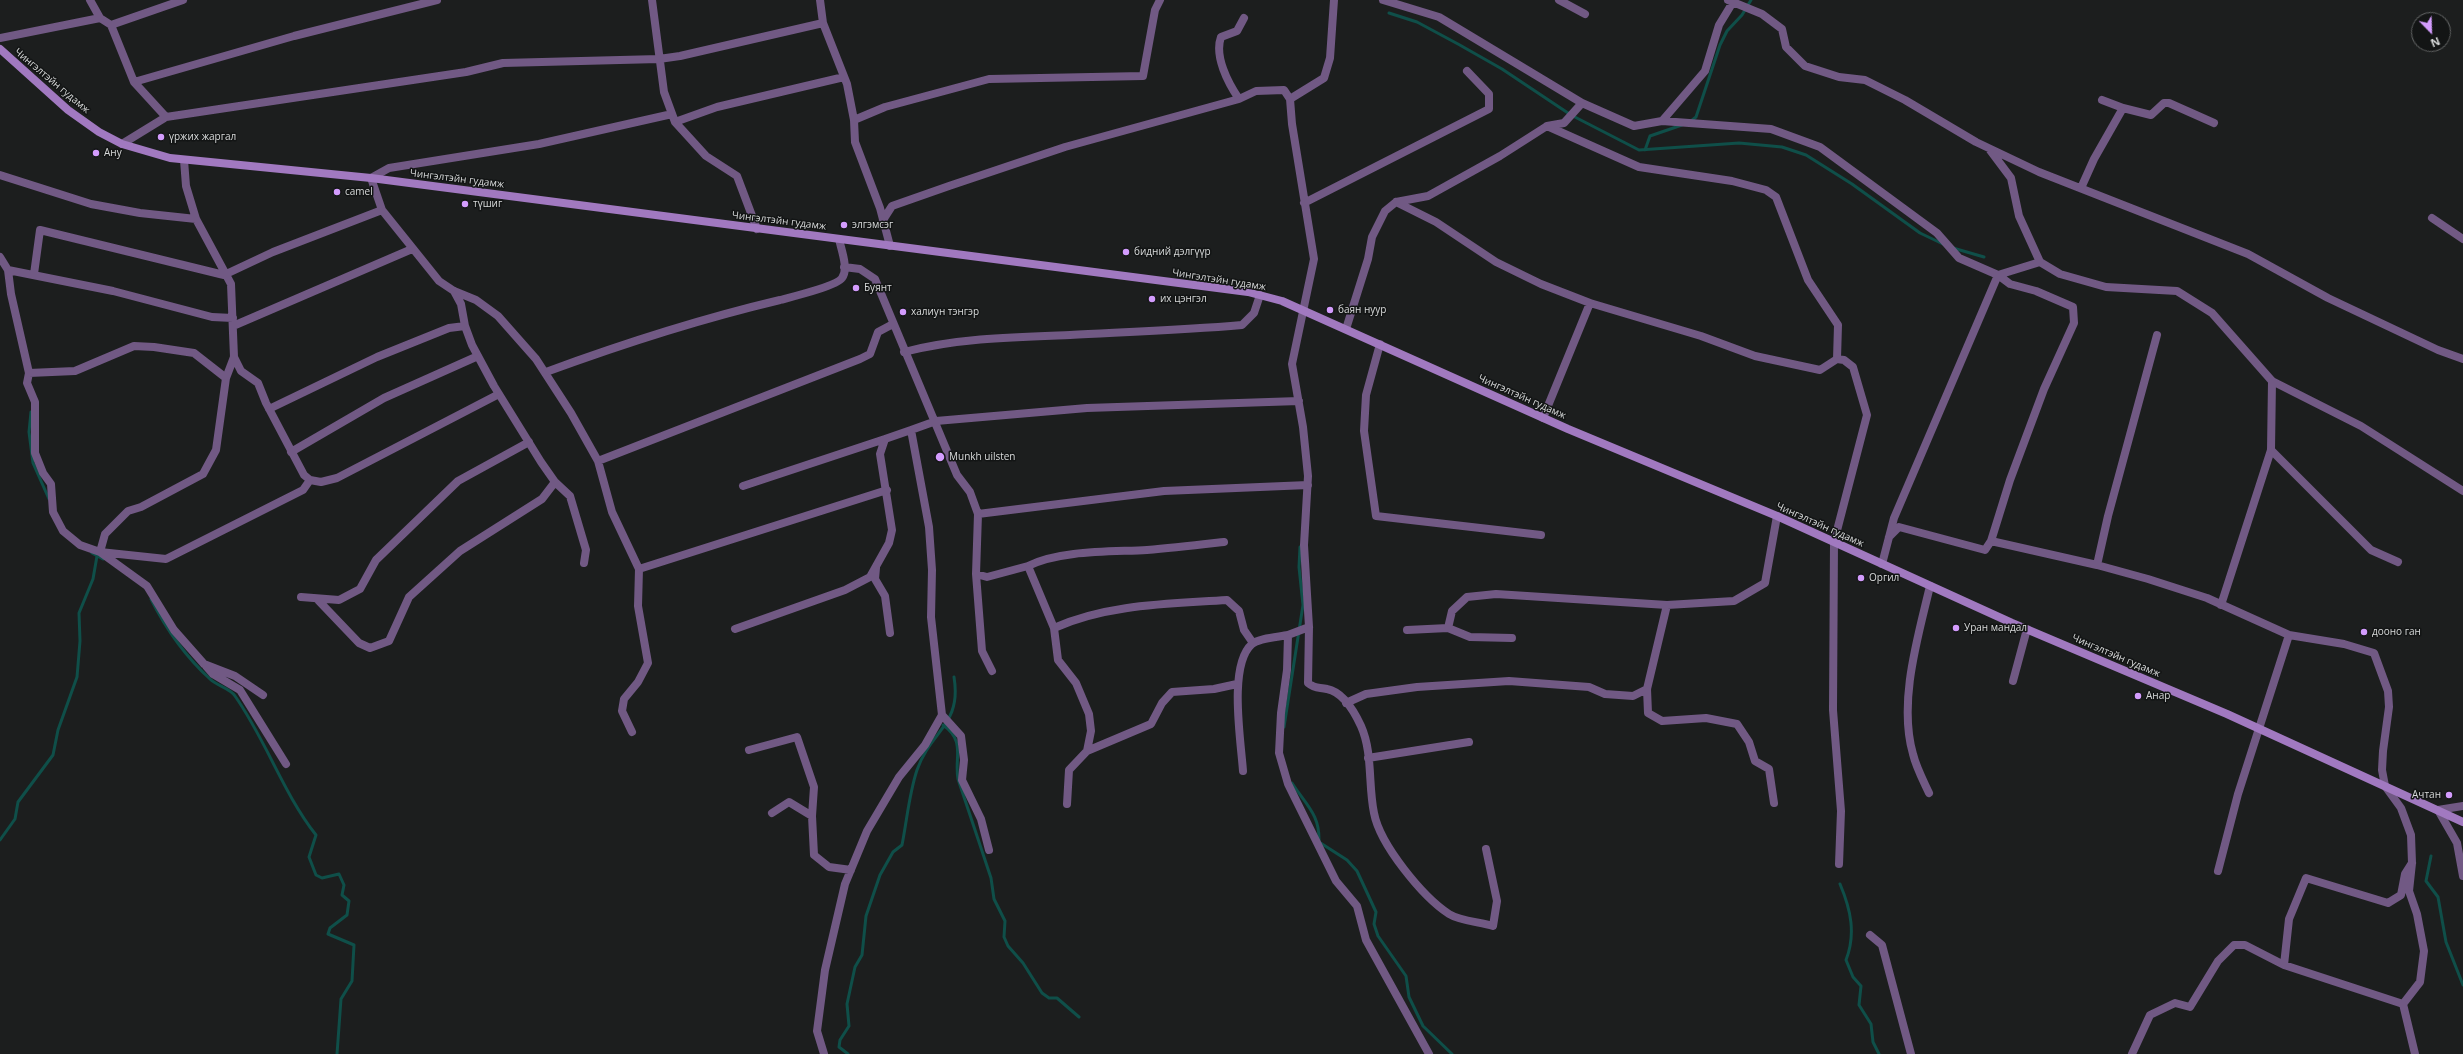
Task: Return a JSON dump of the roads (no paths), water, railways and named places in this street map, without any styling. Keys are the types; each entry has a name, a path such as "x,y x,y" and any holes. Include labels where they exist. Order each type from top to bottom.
{"main road":[{"name":"Чингэлтэйн гудамж","path":"0,50 68,110 99,132 122,144 153,154 184,160 283,168 371,178 1260,295 1282,301 1543,418 1777,516 1930,586 2227,714 2259,730 2463,822"}],"street":[{"path":"90,0 100,18 110,25 134,82 166,117"},
{"path":"110,25 183,0"},
{"path":"134,82 294,36 437,0"},
{"path":"652,0 664,92 673,118 706,156 737,176 757,229"},
{"path":"820,0 823,23 844,77 854,120 855,142 883,220 890,246"},
{"path":"854,120 885,107 989,79 1143,76 1155,10 1160,0"},
{"path":"1290,99 1324,78 1330,58 1334,0"},
{"path":"1383,0 1439,17 1582,103 1634,126 1662,121 1771,129 1820,147 1937,232 1958,258 1998,275 2010,284 2036,291 2073,307 2074,323 2044,389 2010,480 1991,541 1986,550 1898,527 1889,537"},
{"path":"1559,0 1585,14"},
{"path":"1662,121 1706,71 1719,25 1731,1 1762,14 1782,29 1786,47 1805,66 1839,76 1865,80 1905,100 1988,148 2038,172 2248,254 2328,298 2438,350 2463,359"},
{"path":"0,38 100,18"},
{"path":"1239,99 1230,87 1218,45 1222,37 1237,31 1244,18"},
{"path":"122,144 166,117 451,75 503,63 659,59 823,23"},
{"path":"1304,203 1489,109 1489,94 1467,71"},
{"path":"632,732 622,711 624,699 638,682 648,663 638,606 639,569 612,512 598,461 546,372 498,316 476,300 454,291 438,281 382,210 371,178 389,168 539,144 673,118 844,77"},
{"path":"883,220 892,206 1065,147 1239,99 1256,91 1284,90 1290,99 1292,124 1314,259 1292,364 1303,427 1308,485 1304,545 1309,627 1308,683 1314,688 1327,689 1337,692 1361,726 1368,758 1374,814 1381,833 1414,884 1450,915 1493,926 1497,901 1486,849"},
{"path":"2102,100 2123,108 2151,115 2164,103 2169,103 2214,123"},
{"path":"1346,329 1368,259 1372,237 1385,211 1396,202 1428,196 1500,156 1547,126 1564,123 1582,103"},
{"path":"2081,188 2094,159 2123,108"},
{"path":"1547,126 1639,167 1732,182 1766,190 1776,197 1808,280 1838,325 1837,359"},
{"path":"1988,148 2011,178 2019,216 2040,262 2060,274 2106,287 2177,291 2212,313 2272,381 2361,426 2463,491"},
{"path":"100,552 105,534 128,511 142,507 203,474 216,450 226,378 234,357 232,284 224,275 196,219 186,186 184,160"},
{"path":"0,175 91,204 140,214 196,219"},
{"path":"1396,202 1436,222 1496,262 1541,284 1590,303 1701,336 1755,356 1820,370 1837,359 1844,360 1853,367 1867,415 1834,542 1833,710 1841,811 1839,864"},
{"path":"34,274 40,230 224,275 273,252 382,210"},
{"path":"2432,218 2463,239"},
{"path":"546,372 710,317 803,294 842,278 844,267 838,239"},
{"path":"8,270 34,274 233,322 412,249"},
{"path":"0,257 8,270 11,294 29,373 27,383 35,402 35,453 43,473 51,484 53,512 63,531 80,544 100,552 147,586 174,630 204,664 213,674 240,690 286,764"},
{"path":"1882,564 1894,518 1998,275 2040,262"},
{"path":"844,267 860,269 875,279 904,352 936,421 957,475 970,492 978,514 976,574 982,651 992,671"},
{"path":"454,291 461,304 465,326 478,356 499,394 528,442 555,482 570,496 586,550 584,563"},
{"path":"904,352 930,345 1008,337 1171,331 1242,325 1254,313 1260,295"},
{"path":"1543,418 1590,303"},
{"path":"598,461 860,359 870,354 878,332 893,324"},
{"path":"269,409 377,357 449,328 465,326"},
{"path":"2097,565 2108,516 2157,335"},
{"path":"1380,344 1366,396 1364,432 1376,516 1541,535"},
{"path":"29,373 75,371 134,346 154,347 194,353 226,378"},
{"path":"291,452 384,398 478,356"},
{"path":"234,357 241,371 258,383 269,409 304,475 310,480 321,482 338,478 499,394"},
{"path":"2221,605 2271,450 2272,381"},
{"path":"743,486 936,421 1087,408 1298,401"},
{"path":"824,1054 817,1031 825,970 845,884 867,831 899,777 926,745 942,715 931,617 932,570 929,527 911,430"},
{"path":"735,628 845,590 870,576 890,543 892,530 888,515 887,490 880,454 885,438"},
{"path":"301,597 339,600 360,589 376,560 458,481 528,442"},
{"path":"2271,450 2371,550 2398,562"},
{"path":"100,552 166,559 303,490 310,480"},
{"path":"317,599 359,643 370,648 389,641 409,597 460,551 542,498 555,482"},
{"path":"978,514 1164,491 1308,485"},
{"path":"639,569 887,490"},
{"path":"1448,628 1452,611 1467,597 1496,594 1667,605 1734,601 1765,583 1777,516"},
{"path":"1991,541 2097,565 2200,596 2289,635 2344,644 2374,653 2388,691 2389,708 2383,751 2385,786 2401,808 2411,835 2412,863 2409,891 2417,914 2424,951 2420,982 2403,1004"},
{"path":"976,574 987,577 1028,566 1041,559 1224,542"},
{"path":"1028,566 1054,628 1058,660 1076,683 1089,714 1091,731 1087,751"},
{"path":"876,567 875,579 885,596 890,632"},
{"path":"1929,793 1912,753 1907,714 1915,651 1930,586"},
{"path":"1054,628 1077,617 1149,605 1227,600 1239,611 1244,630 1253,643"},
{"path":"1667,605 1647,689 1648,713 1662,721 1706,718 1737,724 1749,742 1755,761 1769,769 1774,803"},
{"path":"1243,771 1237,684 1244,654 1253,643 1288,635 1309,627"},
{"path":"1408,630 1448,628 1470,637 1512,638"},
{"path":"2013,681 2028,629"},
{"path":"1288,635 1287,670 1281,713 1279,753 1288,784 1336,881 1357,906 1366,940 1429,1054"},
{"path":"2218,871 2238,794 2289,635"},
{"path":"204,664 235,676 263,695"},
{"path":"1346,703 1366,694 1417,686 1509,682 1589,687 1604,694 1633,696 1647,689"},
{"path":"1067,804 1069,770 1087,751 1151,724 1162,703 1172,692 1214,689 1237,684"},
{"path":"942,715 961,736 964,760 962,780 981,819 989,850"},
{"path":"749,750 797,737 814,788 812,816 814,855 829,867 851,870"},
{"path":"1368,758 1469,742"},
{"path":"772,813 789,802 812,816"},
{"path":"2463,806 2438,810 2457,843 2463,876"},
{"path":"2284,965 2289,919 2306,878 2388,903 2401,895 2405,874 2412,863"},
{"path":"1870,935 1882,945 1911,1054"},
{"path":"2132,1054 2150,1015 2174,1003 2190,1007 2218,961 2234,945 2245,945 2284,965 2403,1004"},
{"path":"2403,1004 2415,1054"}],"waterway":[{"path":"1691,121 1696,117 1720,45 1727,31 1742,15 1751,0"},
{"path":"1389,13 1417,22 1458,44 1502,69 1571,115 1639,150 1739,143 1782,147 1806,155 1852,184 1920,233 1943,244"},
{"path":"1645,150 1650,136 1682,125"},
{"path":"1953,248 1984,257"},
{"path":"31,412 29,432 33,463 49,499"},
{"path":"1284,727 1303,605 1299,567 1300,547"},
{"path":"92,553 103,559"},
{"path":"0,840 15,819 18,802 53,755 58,730 77,677 80,641 79,613 93,579 97,556"},
{"path":"151,599 163,621 192,661 210,679 233,693 246,713 294,802 316,835 309,857 316,875 322,878 339,874 344,885 342,895 349,901 347,915 330,928 328,934 354,945 352,981 341,999 337,1054"},
{"path":"848,1054 839,1047 840,1040 849,1026 847,1004 855,967 862,955 866,916 880,875 893,852 902,845 910,798 917,770 923,756 950,717 954,706 954,677"},
{"path":"943,725 950,731 957,744 958,779 991,878 994,899 1005,921 1004,937 1008,946 1023,963 1042,993 1049,998 1057,998 1079,1017"},
{"path":"1292,783 1315,817 1319,832 1319,842 1347,860 1357,871 1376,912 1374,924 1378,936 1406,976 1409,997 1423,1026 1452,1054"},
{"path":"2431,856 2426,881 2438,897 2446,942 2463,985"},
{"path":"1840,884 1847,903 1851,922 1851,941 1846,960 1853,977 1861,986 1859,1005 1871,1024 1873,1042 1879,1054"}],"place":[{"name":"үржих жаргал","path":"161,137"},
{"name":"Ану","path":"96,153"},
{"name":"camel","path":"337,192"},
{"name":"түшиг","path":"465,204"},
{"name":"элгэмсэг","path":"844,225"},
{"name":"бидний дэлгүүр","path":"1126,252"},
{"name":"Буянт","path":"856,288"},
{"name":"их цэнгэл","path":"1152,299"},
{"name":"баян нуур","path":"1330,310"},
{"name":"халиун тэнгэр","path":"903,312"},
{"name":"Munkh uilsten","path":"940,457"},
{"name":"Оргил","path":"1861,578"},
{"name":"Уран мандал","path":"1956,628"},
{"name":"дооно ган","path":"2364,632"},
{"name":"Анар","path":"2138,696"},
{"name":"Ачтан","path":"2449,795"}]}
